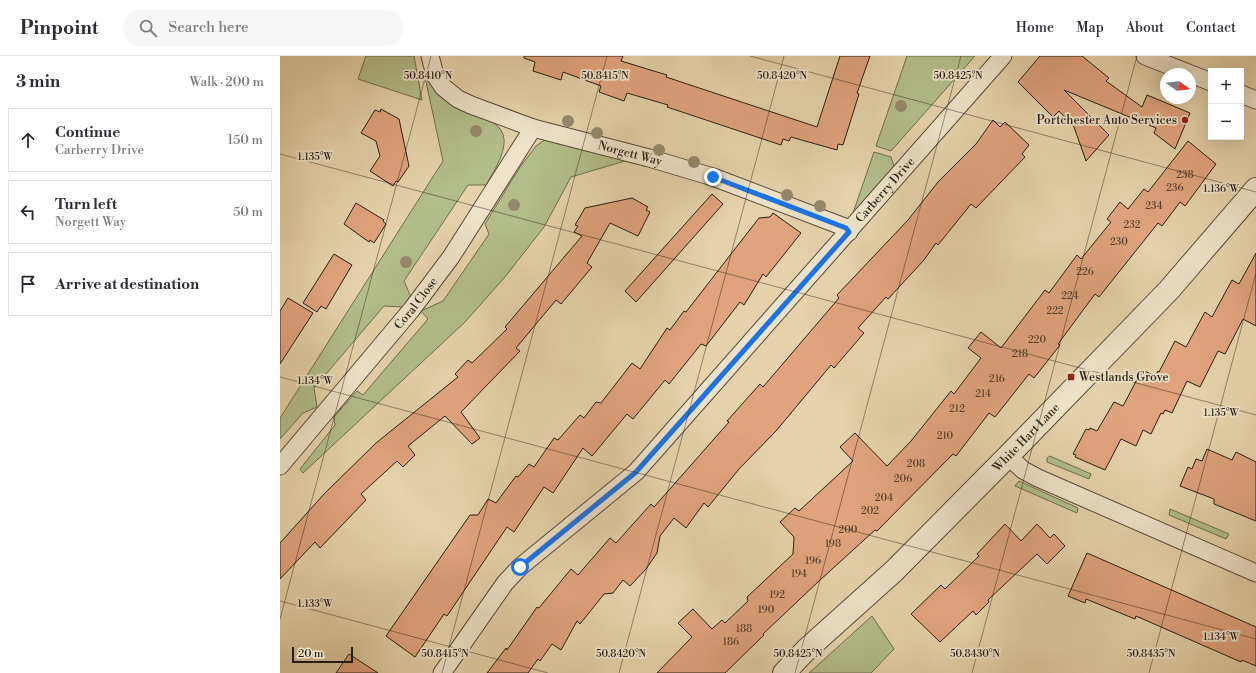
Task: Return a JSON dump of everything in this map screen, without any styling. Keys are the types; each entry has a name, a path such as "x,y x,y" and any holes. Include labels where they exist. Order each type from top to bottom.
{"street":[{"name":"Norgett Way","path":"430,56 435,75 443,87 458,99 534,128 649,158 713,177 846,228 849,232"},
{"name":"Carberry Drive","path":"442,673 505,583 520,567 636,472 1003,56"},
{"path":"1145,56 1208,81"},
{"path":"1244,95 1256,100"},
{"name":"Coral Close","path":"280,466 407,315 447,263 534,128"},
{"name":"White Hart Lane","path":"784,673 806,650 894,571 1170,290 1256,189"},
{"path":"1008,456 1023,470 1038,478 1256,573"}],"green space":[{"path":"366,56 414,56 422,100 358,79"},
{"path":"907,56 975,56 891,151 876,146"},
{"path":"425,77 438,94 450,104 490,121 499,127 503,134 503,152 486,185 468,185 404,281 411,297 402,307 384,306 314,388 317,407 303,413 280,439 280,418 443,161"},
{"path":"552,135 635,158 571,177 544,227 505,277 465,322 303,473 300,469 335,425 334,417 357,391 363,395 428,319 421,311 443,301 489,234 485,224 520,167 536,146"},
{"path":"874,152 891,157 894,166 853,213"},
{"path":"1050,456 1091,474 1089,479 1047,462 1047,458"},
{"path":"1019,481 1078,508 1077,513 1015,486"},
{"path":"1170,509 1229,534 1226,539 1169,515"},
{"path":"872,616 894,649 871,673 809,673"}],"building":[{"path":"524,56 623,56 621,61 667,75 666,77 817,127 840,56 870,56 857,93 859,94 843,145 838,144 837,150 791,137 789,141 783,139 781,145 667,107 668,105 627,93 624,101 599,92 601,86 563,72 561,80 533,71 535,62 524,58"},
{"path":"1040,56 1082,56 1109,78 1106,81 1142,107 1147,95 1160,100 1160,104 1168,104 1190,113 1175,149 1154,133 1156,128 1064,90 1109,135 1086,161 1074,127 1059,111 1053,117 1018,82"},
{"path":"381,109 399,119 409,166 398,182 396,181 393,186 370,171 380,156 376,141 361,133 375,110 380,112"},
{"path":"993,120 1000,127 1005,122 1029,145 1022,154 1025,157 976,208 971,204 938,245 936,243 924,260 888,299 886,297 858,328 864,333 834,368 831,365 776,431 739,469 708,507 704,503 686,528 674,518 660,536 657,553 646,569 630,586 623,580 613,593 604,594 580,624 577,621 561,650 552,644 540,661 538,659 528,673 487,673 506,648 507,650 537,607 539,608 571,569 578,575 610,538 616,543 651,504 654,507 729,422 727,421 760,384 763,387 839,298 837,295 908,220 938,182 976,144"},
{"path":"1188,141 1216,164 1185,206 1180,202 1162,226 1158,223 1099,297 1095,294 1058,344 1060,345 1034,378 1029,374 995,417 989,413 956,456 953,454 877,531 875,530 819,581 763,634 764,635 725,673 657,673 692,637 678,623 693,609 712,629 722,620 725,623 748,601 747,597 793,554 794,537 780,522 795,508 799,511 853,461 840,447 855,433 887,466 911,441 951,391 954,394 981,358 968,348 981,332 1001,348 1045,290 1049,293 1077,255 1081,259 1111,222 1107,219 1120,202 1128,209 1144,189 1148,192"},
{"path":"712,194 723,204 636,302 625,291"},
{"path":"632,198 648,207 646,210 650,212 638,236 610,223 587,263 592,267 561,304 556,300 516,348 520,351 461,412 480,438 472,444 445,416 408,446 415,455 403,467 397,461 361,494 366,500 320,548 315,542 280,579 280,543 325,493 376,443 458,377 455,374 468,360 472,363 507,329 505,327 582,236 574,232 578,226 575,225 585,208"},
{"path":"356,203 384,220 383,221 386,224 374,243 370,240 369,242 344,224"},
{"path":"773,213 801,233 766,277 763,274 744,305 740,302 706,346 701,344 669,384 665,380 633,419 627,414 592,456 583,448 553,493 544,487 514,532 507,527 447,616 444,614 415,657 386,636 470,515 478,515 488,499 496,503 516,476 518,477 529,464 534,467 554,438 558,440 580,415 584,418 596,402 601,403 632,363 640,369 667,328 670,330 684,311 686,312 759,218 770,217"},
{"path":"1256,253 1256,326 1243,319 1225,354 1218,351 1200,387 1187,381 1172,413 1165,410 1163,414 1161,413 1151,434 1143,430 1136,446 1121,439 1105,470 1075,457 1076,455 1073,454 1086,429 1089,430 1090,428 1097,431 1114,402 1123,406 1142,370 1155,376 1158,371 1159,372 1175,341 1186,347 1205,312 1212,317 1232,280 1239,284"},
{"path":"334,254 352,265 326,309 321,306 317,312 303,303"},
{"path":"288,298 313,313 280,364 280,311"},
{"path":"1207,449 1232,460 1236,452 1256,462 1256,521 1214,504 1214,499 1180,486 1188,467 1192,469 1196,459 1202,461"},
{"path":"1005,524 1021,541 1037,524 1050,538 1054,534 1065,546 1047,564 1037,554 988,600 989,602 976,615 973,611 940,642 911,614 941,585 945,589 979,556 977,554"},
{"path":"1087,553 1256,627 1256,666 1242,660 1241,662 1136,616 1135,619 1086,599 1085,603 1068,596"},
{"path":"349,654 378,673 336,673"}],"place":[{"name":"Portchester Auto Services","path":"1185,120"},
{"name":"Westlands Grove","path":"1071,377"}],"route":[{"path":"520,567 636,472 849,232 846,228 713,177"}]}
